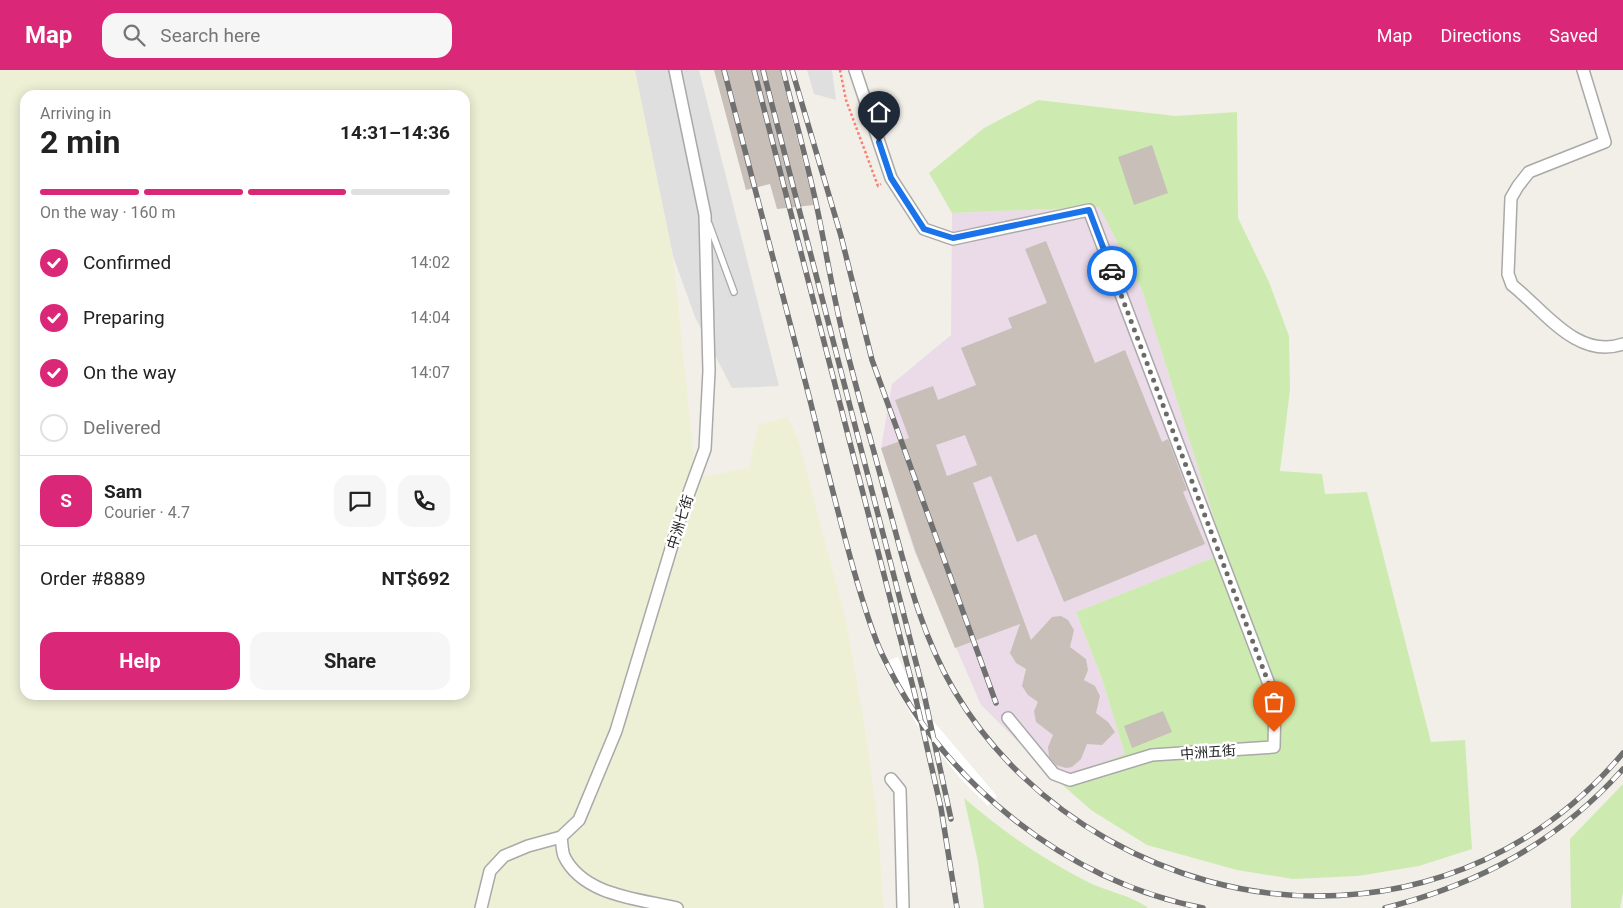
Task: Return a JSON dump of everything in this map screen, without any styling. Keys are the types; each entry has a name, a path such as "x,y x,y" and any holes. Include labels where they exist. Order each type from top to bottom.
{"street":[{"name":"中洲七街","path":"481,908 490,871 504,856 528,846 561,837 579,820 616,731 683,509 705,449 710,371 705,215 675,70"},
{"name":"中洲五街","path":"855,70 891,178 924,229 953,238 1089,210 1275,700 1274,747 1152,756 1070,780 1054,774 1008,718"},
{"path":"1583,70 1605,142 1529,172 1518,186 1511,198 1508,274 1512,285 1574,340 1594,347 1606,348 1623,344"},
{"path":"891,779 900,790 903,908"},
{"path":"561,837 564,856 577,873 592,884 614,894 677,908"}],"lane":[{"path":"705,215 734,292"}],"path":[{"path":"840,70 846,100 878,186 891,178"}],"shaded area":[{"path":"634,70 699,70 779,386 732,388 695,317 673,256"},
{"path":"807,70 832,70 836,100 814,94"},
{"path":"1099,207 1142,290 1225,553 1076,612 1102,679 1125,754 1057,780 981,705 915,553 881,448 892,384 951,335 952,213"}],"green space":[{"path":"0,70 635,70 673,256 696,478 749,468 758,425 787,417 798,439 846,621 876,806 884,908 0,908"},
{"path":"1038,100 1175,116 1237,112 1238,218 1269,282 1289,336 1290,390 1280,471 1322,474 1325,494 1367,492 1431,742 1465,740 1472,849 1419,866 1358,876 1293,879 1237,870 1147,845 1091,810 1057,780 1125,754 1102,679 1076,612 1225,553 1142,290 1099,207 952,213 929,173 984,128"},
{"path":"1623,784 1623,892 1620,908 1571,908 1570,839"},
{"path":"964,798 1009,834 1055,864 1088,882 1135,900 1148,908 984,908 978,862"}],"pier":[{"path":"898,657 917,698 934,722 997,796 988,806 959,777 917,725 882,663"}],"building":[{"path":"714,70 780,70 814,205 777,209 770,184 746,190"},
{"path":"1152,145 1168,193 1134,205 1118,157"},
{"path":"1046,241 1095,363 1125,350 1162,442 1168,439 1187,490 1183,492 1205,544 1064,602 1036,534 1017,542 991,476 973,483 1031,640 1052,617 1061,616 1068,620 1074,630 1070,647 1086,659 1088,670 1084,680 1095,686 1100,696 1096,713 1108,722 1115,732 1102,745 1087,744 1081,759 1072,767 1066,768 1056,765 1049,757 1048,747 1053,735 1036,722 1034,711 1038,702 1028,695 1022,686 1026,669 1016,663 1010,653 1020,624 955,648 916,553 881,448 909,438 895,400 933,386 938,400 976,385 961,348 1012,328 1008,318 1047,303 1025,249","holes":["965,435 977,465 947,476 936,445"]},
{"path":"1163,711 1172,732 1132,748 1124,726"}],"railway":[{"path":"724,70 866,613 882,654 907,700 938,743 973,783 1013,818 1056,849 1103,875 1152,895 1203,908"},
{"path":"754,70 915,695 941,808 957,908"},
{"path":"763,70 924,694 951,819"},
{"path":"783,70 820,220 837,308 850,361 905,567 921,619 942,668 955,692 986,736 1022,776 1063,810 1108,840 1157,863 1208,881 1261,892 1314,896 1359,894 1402,887 1444,876 1485,860 1523,839 1559,815 1592,786 1623,753"},
{"path":"792,70 841,236 872,360 996,703"},
{"path":"1385,908 1453,886 1515,857 1544,839 1572,818 1623,769"}],"way so far":[{"path":"1112,271 1275,700 1274,732"}],"route":[{"path":"879,142 891,178 924,229 953,238 1089,210 1112,271"}]}
